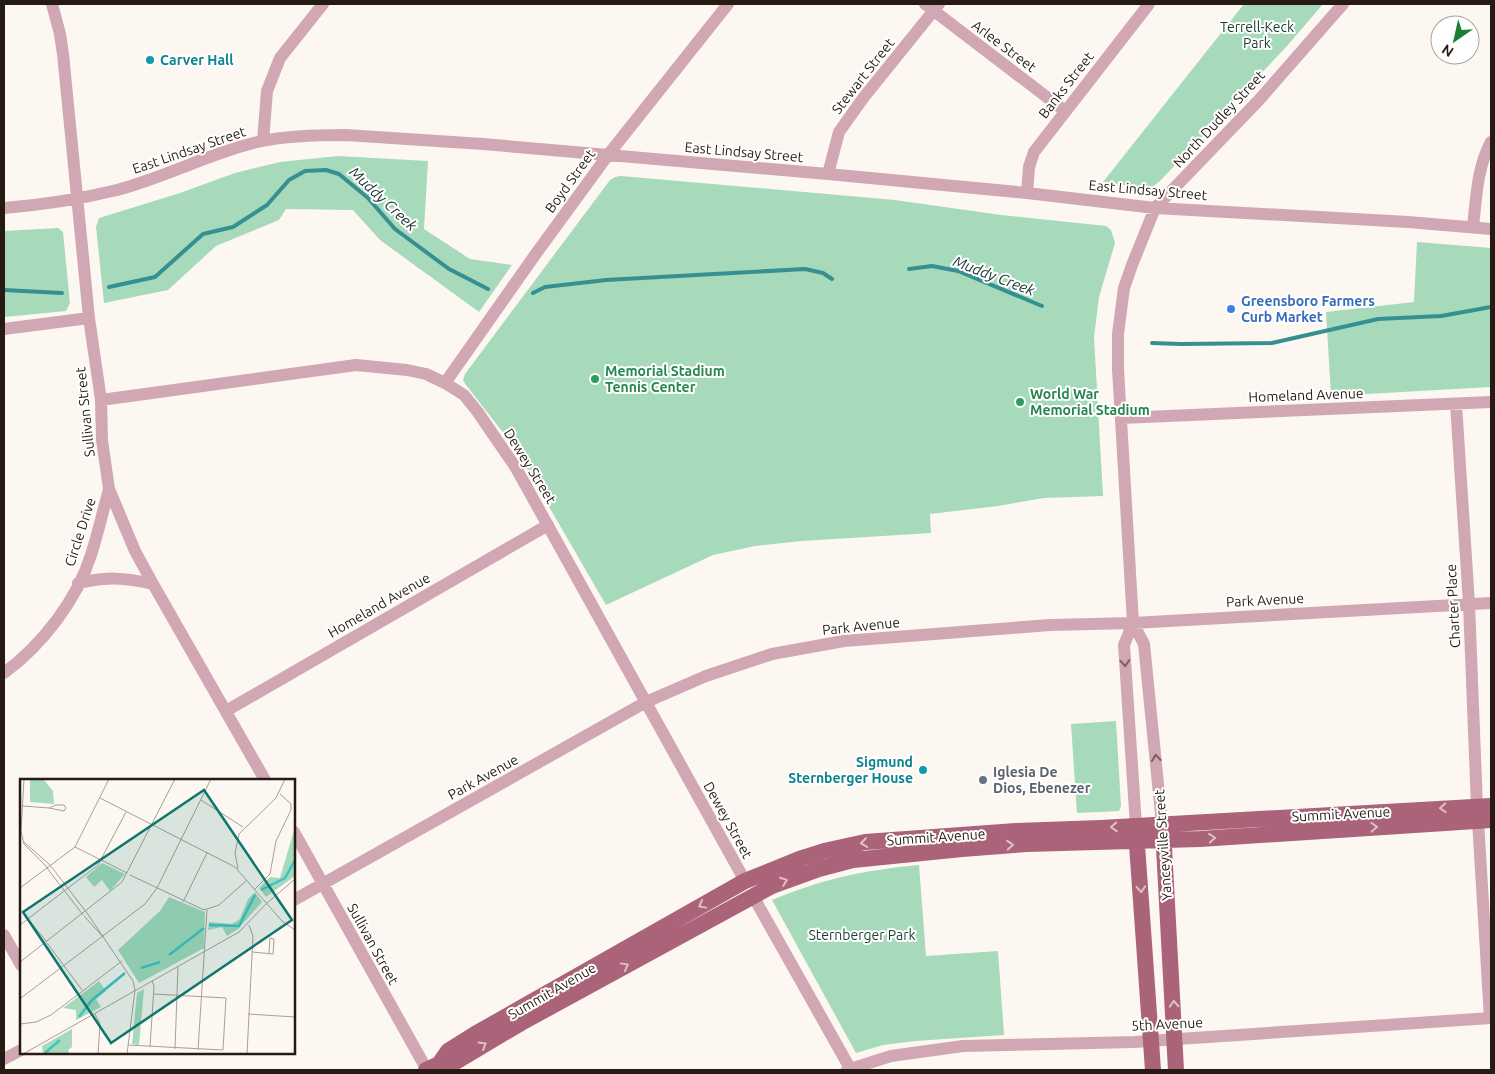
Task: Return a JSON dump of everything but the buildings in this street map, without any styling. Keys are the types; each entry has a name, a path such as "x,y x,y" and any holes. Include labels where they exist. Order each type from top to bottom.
{"main road":[{"name":"Summit Avenue","path":"430,1068 457,1061 521,1023 772,886 798,876 853,860 1137,833 1484,813"},
{"name":"Summit Avenue","path":"430,1068 448,1051 475,1034 745,881 802,858 865,842 1016,831 1137,833"},
{"name":"Yanceyville Street","path":"1163,832 1176,1039 1176,1070"},
{"name":"Yanceyville Street","path":"1137,833 1153,1070"}],"street":[{"name":"Sullivan Street","path":"52,4 63,54 89,318 109,489 135,551 264,779"},
{"path":"263,141 267,91 280,58 323,4"},
{"name":"Boyd Street","path":"445,382 608,155 728,4"},
{"name":"Banks Street","path":"1027,193 1029,167 1034,152 1148,4"},
{"name":"North Dudley Street","path":"1155,208 1259,100 1343,4"},
{"name":"Arlee Street","path":"932,6 1065,111"},
{"name":"Stewart Street","path":"828,174 839,132 932,6"},
{"name":"East Lindsay Street","path":"4,208 77,198 125,187 215,155 263,141 346,135 483,144 828,174 1027,193 1155,208 1249,212 1491,229"},
{"path":"1473,227 1478,183 1487,149 1491,142"},
{"name":"Yanceyville Street","path":"1155,208 1132,264 1121,300 1118,334 1134,623 1144,644 1163,832"},
{"path":"4,329 89,318"},
{"name":"Dewey Street","path":"100,400 356,365 407,370 426,374 445,382 464,396 477,410 516,468 745,881"},
{"name":"Homeland Avenue","path":"1122,418 1491,402"},
{"name":"Charter Place","path":"1456,404 1484,813 1491,1018"},
{"name":"Circle Drive","path":"4,673 33,648 69,602 91,557 109,489"},
{"name":"Homeland Avenue","path":"226,711 548,525"},
{"name":"Circle Drive","path":"78,583 103,578 128,578 153,584"},
{"name":"Park Avenue","path":"295,899 646,702 706,676 772,654 830,642 1050,625 1134,623 1491,603"},
{"name":"Yanceyville Street","path":"1134,623 1124,645 1137,833"},
{"name":"Sullivan Street","path":"295,834 430,1068"},
{"path":"753,896 849,1070"},
{"path":"4,935 20,964"},
{"name":"5th Avenue","path":"849,1070 891,1056 963,1046 1176,1039 1491,1018"},
{"path":"4,1059 20,1051"}],"green space":[{"name":"Terrell-Keck Park","path":"1244,4 1323,4 1287,46 1160,181 1152,187 1142,188 1103,182"},
{"path":"338,156 428,161 424,229 470,259 512,265 479,312 380,240 353,210 286,209 279,220 216,246 168,290 104,303 96,227 99,218 180,193 235,173 280,162"},
{"path":"621,176 895,200 1001,215 1106,226 1111,230 1115,243 1099,297 1094,337 1103,496 1044,498 998,506 930,514 931,533 802,541 755,546 713,555 606,605 515,448 463,380 465,374 610,180"},
{"path":"58,228 63,232 70,303 66,311 4,317 4,231"},
{"path":"1417,242 1491,248 1491,387 1331,396 1326,312 1414,302"},
{"path":"1116,721 1121,806 1119,811 1077,813 1071,724"},
{"name":"Sternberger Park","path":"919,865 926,956 998,951 1004,1035 915,1041 883,1045 856,1053 772,900 808,886 844,876"}],"waterway":[{"name":"Muddy Creek","path":"109,287 155,277 203,234 233,227 267,205 289,180 305,171 326,170 339,174 368,198 395,229 449,269 488,289"},
{"name":"Muddy Creek","path":"909,269 932,266 958,271 1042,306"},
{"name":"Muddy Creek","path":"533,293 545,287 606,280 805,269 823,273 832,279"},
{"name":"Muddy Creek","path":"4,290 62,293"},
{"name":"Muddy Creek","path":"1152,343 1272,343 1378,319 1441,316 1491,307"}],"place":[{"name":"Carver Hall","path":"150,60"},
{"name":"Greensboro Farmers Curb Market","path":"1231,309"},
{"name":"Memorial Stadium Tennis Center","path":"595,379"},
{"name":"World War Memorial Stadium","path":"1020,402"},
{"name":"Sigmund Sternberger House","path":"923,770"},
{"name":"Iglesia De Dios, Ebenezer","path":"983,780"}]}
